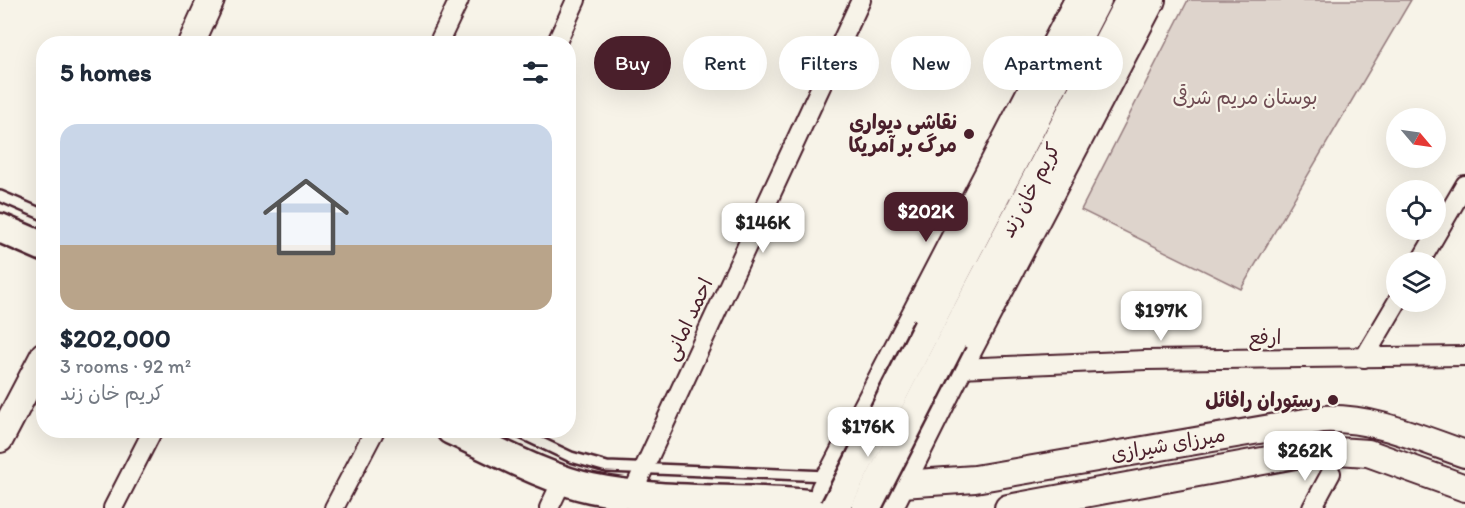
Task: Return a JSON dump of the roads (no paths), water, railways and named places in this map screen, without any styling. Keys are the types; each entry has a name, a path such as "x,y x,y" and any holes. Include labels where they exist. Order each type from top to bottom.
{"main road":[{"path":"195,36 211,0"},
{"path":"469,438 563,480 630,501 831,507 830,476 1077,0"},
{"name":"کریم خان زند","path":"866,508 940,333 1097,0"},
{"name":"کریم خان زند","path":"831,507 940,333 1130,0"},
{"name":"کریم خان زند","path":"889,508 958,368 1152,0"},
{"path":"0,228 36,244"},
{"path":"0,439 36,370"},
{"path":"868,401 864,428 872,439 880,444 898,451 928,431"},
{"name":"میرزای شیرازی","path":"830,476 902,484 975,479 1323,418 1354,420 1392,428 1465,454"},
{"name":"میرزای شیرازی","path":"1008,508 1322,450 1368,453 1465,488"}],"street":[{"path":"442,36 459,0"},
{"path":"560,36 576,0"},
{"name":"احمد امانی","path":"630,501 861,0"},
{"path":"1426,252 1465,185"},
{"path":"1364,358 1391,312"},
{"name":"ارفع","path":"958,368 1146,360 1465,356"},
{"path":"113,508 149,438"},
{"path":"334,508 371,438"},
{"path":"1312,508 1331,473"},
{"path":"549,508 563,480"}],"lane":[{"path":"0,196 36,212"},
{"path":"533,438 591,463 608,467 830,476"}],"place":[{"name":"نقاشی دیواری مرگ بر آمریکا","path":"969,134"},
{"name":"رستوران رافائل","path":"1333,400"}],"park label":[{"name":"بوستان مریم شرقی","path":"1245,97"}]}
